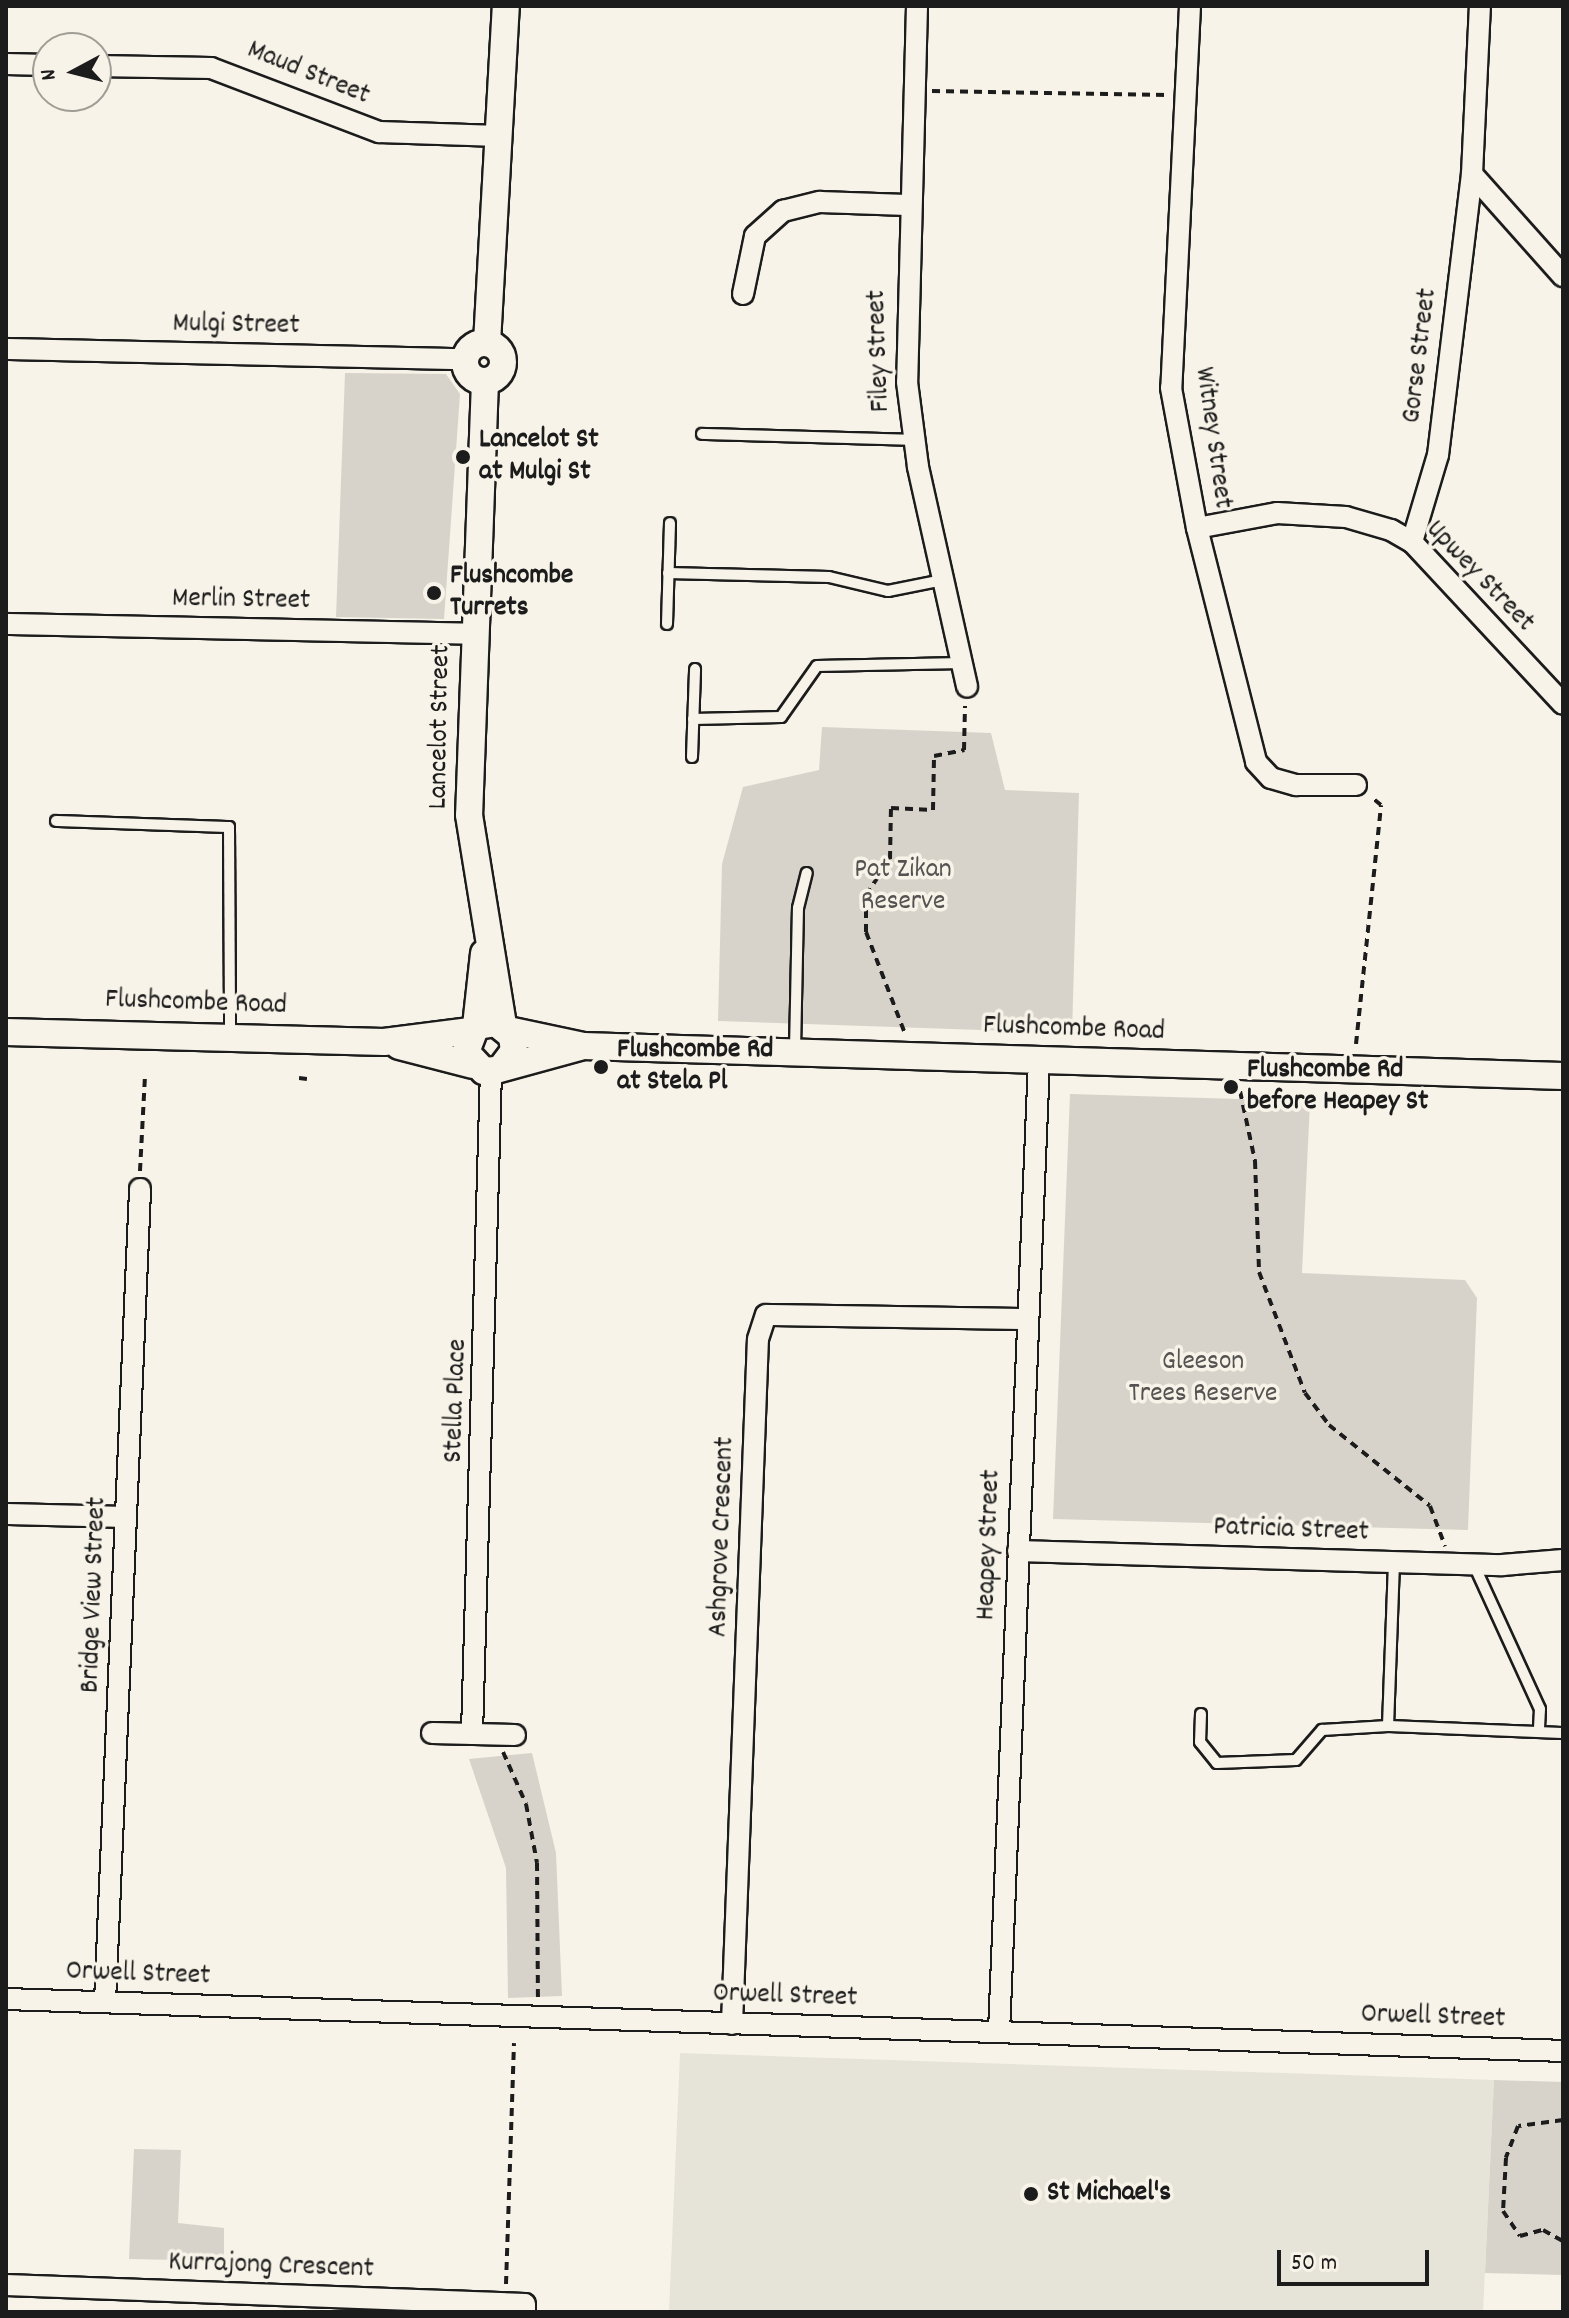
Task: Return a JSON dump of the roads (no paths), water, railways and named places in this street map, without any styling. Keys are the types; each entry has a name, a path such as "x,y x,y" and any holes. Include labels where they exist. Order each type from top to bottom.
{"street":[{"path":"487,343 475,344 464,359 470,376 485,381 503,362 487,343 506,6"},
{"name":"Filey Street","path":"917,6 904,328 913,440 967,687"},
{"name":"Witney Street","path":"1190,6 1171,388 1197,528 1256,762 1271,778 1296,785 1356,785"},
{"name":"Gorse Street","path":"1412,542 1438,455 1472,174 1480,6"},
{"path":"6,64 32,65"},
{"name":"Maud Street","path":"112,66 211,68 379,132 499,136"},
{"path":"1472,174 1563,276"},
{"path":"743,294 755,236 783,211 820,202 907,205"},
{"name":"Mulgi Street","path":"6,349 464,359"},
{"name":"Lancelot Street","path":"485,381 469,815 505,1028 514,1051 489,1068 465,1045 473,1028 487,930"},
{"name":"Upwey Street","path":"1197,528 1277,513 1346,517 1412,542 1563,704"},
{"name":"Merlin Street","path":"6,624 475,634"},
{"name":"Flushcombe Road","path":"6,1032 384,1042 473,1028 505,1028 583,1046 1563,1076"},
{"name":"Flushcombe Road","path":"384,1042 489,1068 583,1046"},
{"name":"Heapey Street","path":"999,2032 1039,1061"},
{"name":"Stella Place","path":"472,1734 489,1068"},
{"name":"Bridge View Street","path":"105,2002 140,1189"},
{"name":"Ashgrove Crescent","path":"732,2024 758,1339 766,1315 1027,1319"},
{"path":"6,1514 126,1517"},
{"name":"Patricia Street","path":"1018,1551 1474,1565 1563,1560"},
{"path":"432,1733 506,1735"},
{"name":"Orwell Street","path":"6,1999 1563,2051"},
{"name":"Kurrajong Crescent","path":"6,2285 517,2308"}],"lane":[{"path":"702,434 913,440"},
{"path":"667,624 670,523"},
{"path":"668,573 829,577 888,591 943,580"},
{"path":"693,719 781,717 817,666 962,663"},
{"path":"692,757 695,669"},
{"path":"56,821 229,827 230,1037"},
{"path":"795,1054 798,908 807,873"},
{"path":"1388,1726 1394,1562"},
{"path":"1201,1714 1200,1742 1217,1763 1296,1760 1322,1730 1388,1726 1529,1736 1539,1728 1540,1709 1474,1565"},
{"path":"1539,1728 1563,1733"}],"place":[{"name":"Lancelot St at Mulgi St","path":"463,457"},
{"name":"Flushcombe Turrets","path":"434,593"},
{"name":"Flushcombe Rd at Stela Pl","path":"601,1067"},
{"name":"Flushcombe Rd before Heapey St","path":"1231,1087"},
{"name":"St Michael's","path":"1031,2194"}],"park label":[{"name":"Pat Zikan Reserve","path":"903,887"},
{"name":"Gleeson Trees Reserve","path":"1203,1379"}]}
